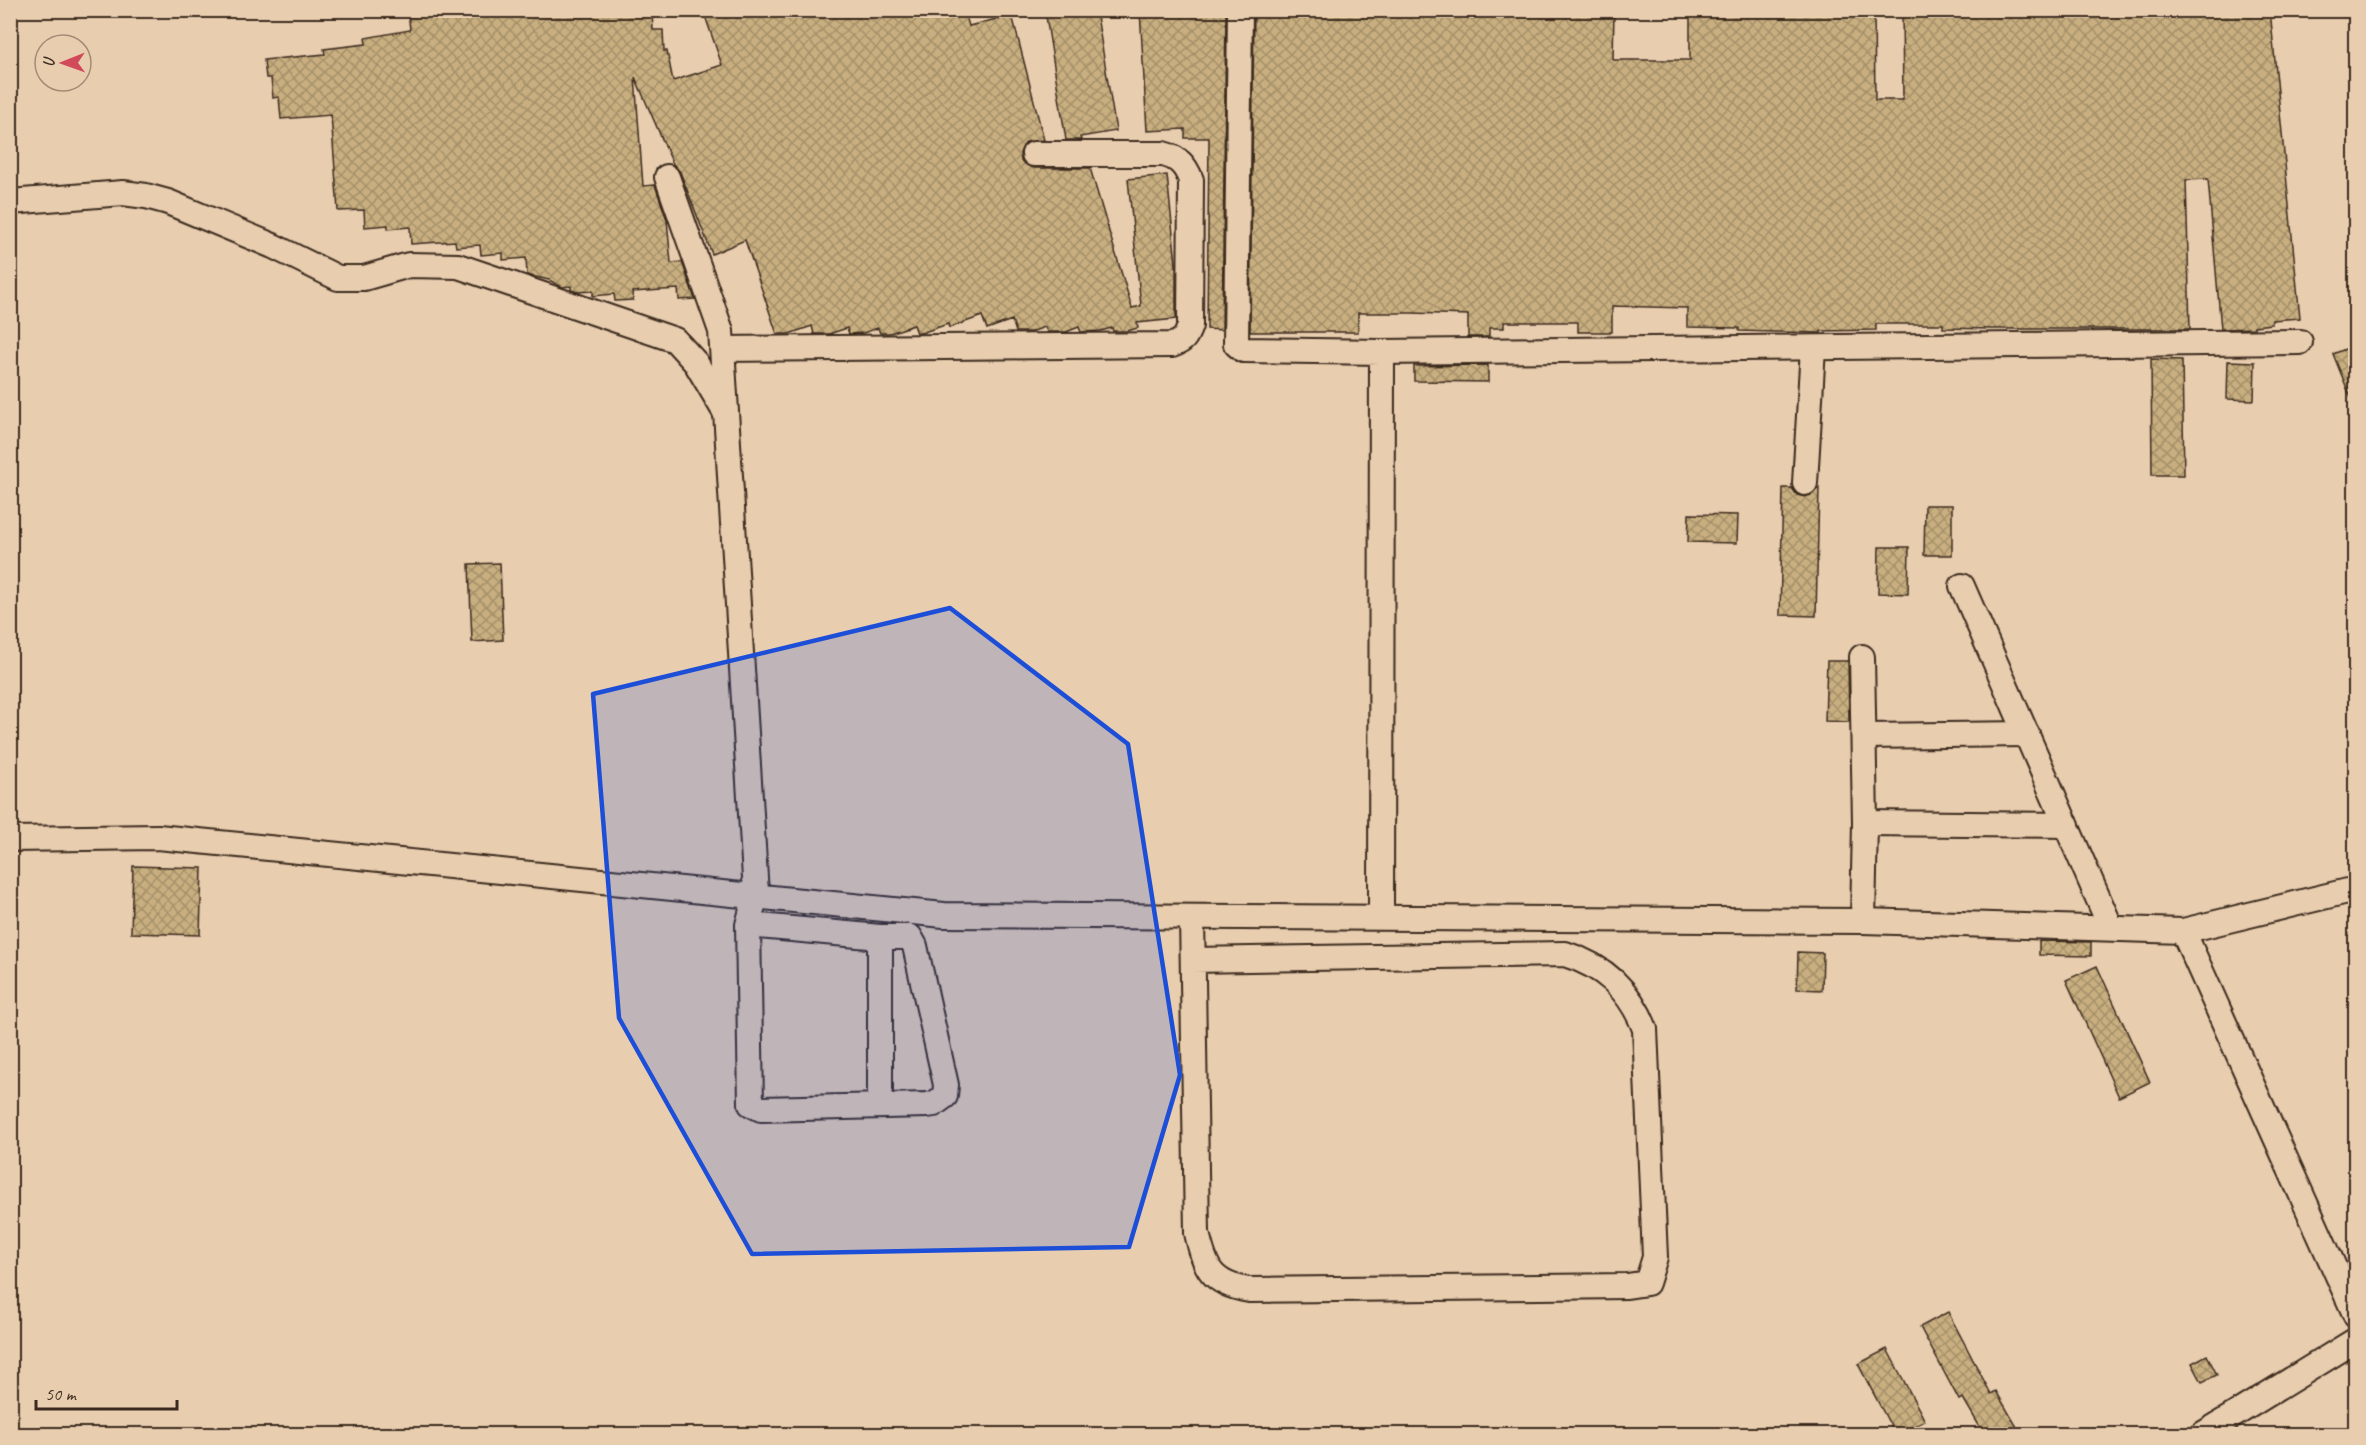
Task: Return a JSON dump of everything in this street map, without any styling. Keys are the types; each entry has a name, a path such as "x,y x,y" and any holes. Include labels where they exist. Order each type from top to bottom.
{"street":[{"path":"1240,10 1237,348 1383,352 2300,342"},
{"path":"723,349 1172,345 1180,342 1186,337 1190,326 1191,180 1186,167 1176,158 1162,154 1034,154"},
{"path":"667,177 717,316 723,349 756,894 748,925 750,1099 753,1107 761,1109 934,1104 945,1096 947,1090 914,942 906,936 880,937 748,925"},
{"path":"10,202 123,193 146,196 168,202 273,246 338,278 364,278 409,265 458,266 675,340 696,363 728,417"},
{"path":"1805,483 1813,348"},
{"path":"1381,917 1383,352"},
{"path":"1962,586 2110,928"},
{"path":"1862,657 1865,823 1863,921"},
{"path":"1864,736 2027,734"},
{"path":"1865,823 2067,825"},
{"path":"10,839 158,837 756,894 944,915 1863,921 2182,931 2355,889"},
{"path":"1192,917 1197,1233 1202,1258 1214,1278 1232,1287 1249,1290 1628,1286 1647,1283 1655,1257 1645,1029 1637,1008 1619,984 1589,962 1565,954 1193,960"},
{"path":"2182,931 2355,1316"},
{"path":"880,937 880,1106"},
{"path":"2203,1434 2355,1340"}],"highlighted area":[{"path":"950,608 1128,744 1180,1075 1129,1247 752,1254 619,1018 593,694"}],"building":[{"path":"408,10 652,10 653,30 663,30 664,51 667,51 673,81 722,65 703,10 933,10 935,17 953,10 964,10 969,26 1012,15 1044,140 1026,142 1020,153 1021,161 1034,168 1090,168 1132,308 1141,306 1128,179 1167,175 1176,264 1176,319 1137,323 1138,328 1127,331 1113,331 1112,328 1081,332 1079,327 1066,332 1047,332 1045,327 1031,332 1016,332 1012,320 987,329 982,316 949,328 948,324 921,333 917,333 914,325 890,333 880,333 878,328 863,333 849,334 847,328 829,334 814,334 812,326 789,334 777,334 745,240 712,254 680,172 673,164 635,77 643,186 655,185 667,220 671,263 682,262 695,299 679,300 678,289 632,292 633,300 615,301 614,294 593,296 593,291 578,292 571,290 571,286 562,287 549,280 527,275 526,258 503,260 503,253 481,255 480,245 456,247 455,241 411,244 410,227 388,229 388,225 365,227 364,210 338,211 331,115 281,119 279,97 273,98 271,78 266,78 264,60 325,54 324,49 366,44 365,38 410,30"},
{"path":"1045,10 1096,10 1116,131 1080,137 1081,140 1066,140"},
{"path":"1140,10 1226,10 1222,330 1207,329 1209,138 1185,138 1185,129 1147,131"},
{"path":"1254,10 1614,10 1613,60 1690,60 1690,10 1874,10 1875,100 1903,100 1902,10 2270,10 2300,318 2272,320 2272,324 2254,326 2254,328 2221,329 2208,179 2186,180 2190,329 1991,329 1943,328 1943,324 1876,324 1876,330 1821,331 1821,333 1739,331 1739,328 1687,327 1687,308 1612,306 1612,332 1578,332 1578,322 1504,322 1504,328 1489,328 1489,337 1468,337 1468,315 1358,313 1358,332 1250,332"},
{"path":"2355,345 2355,408 2333,354"},
{"path":"2151,359 2182,360 2184,475 2152,475"},
{"path":"2228,361 2255,362 2254,400 2227,399"},
{"path":"1488,365 1488,382 1414,381 1414,366"},
{"path":"1783,488 1792,488 1797,495 1805,497 1819,488 1816,616 1780,615"},
{"path":"1925,505 1952,505 1952,555 1924,555"},
{"path":"1689,514 1738,515 1737,543 1688,542"},
{"path":"1879,547 1909,547 1908,594 1878,593"},
{"path":"500,563 503,640 472,642 469,564"},
{"path":"1827,661 1848,661 1849,722 1825,721"},
{"path":"133,866 202,868 200,935 131,933"},
{"path":"2039,941 2091,942 2091,956 2039,955"},
{"path":"1798,952 1823,953 1822,990 1797,989"},
{"path":"2097,966 2150,1082 2119,1097 2066,980"},
{"path":"1948,1312 1991,1394 1996,1391 2021,1434 1984,1434 1963,1398 1959,1400 1920,1327"},
{"path":"1887,1349 1925,1421 1899,1434 1895,1434 1858,1364"},
{"path":"2207,1355 2217,1375 2202,1382 2192,1363"}]}
